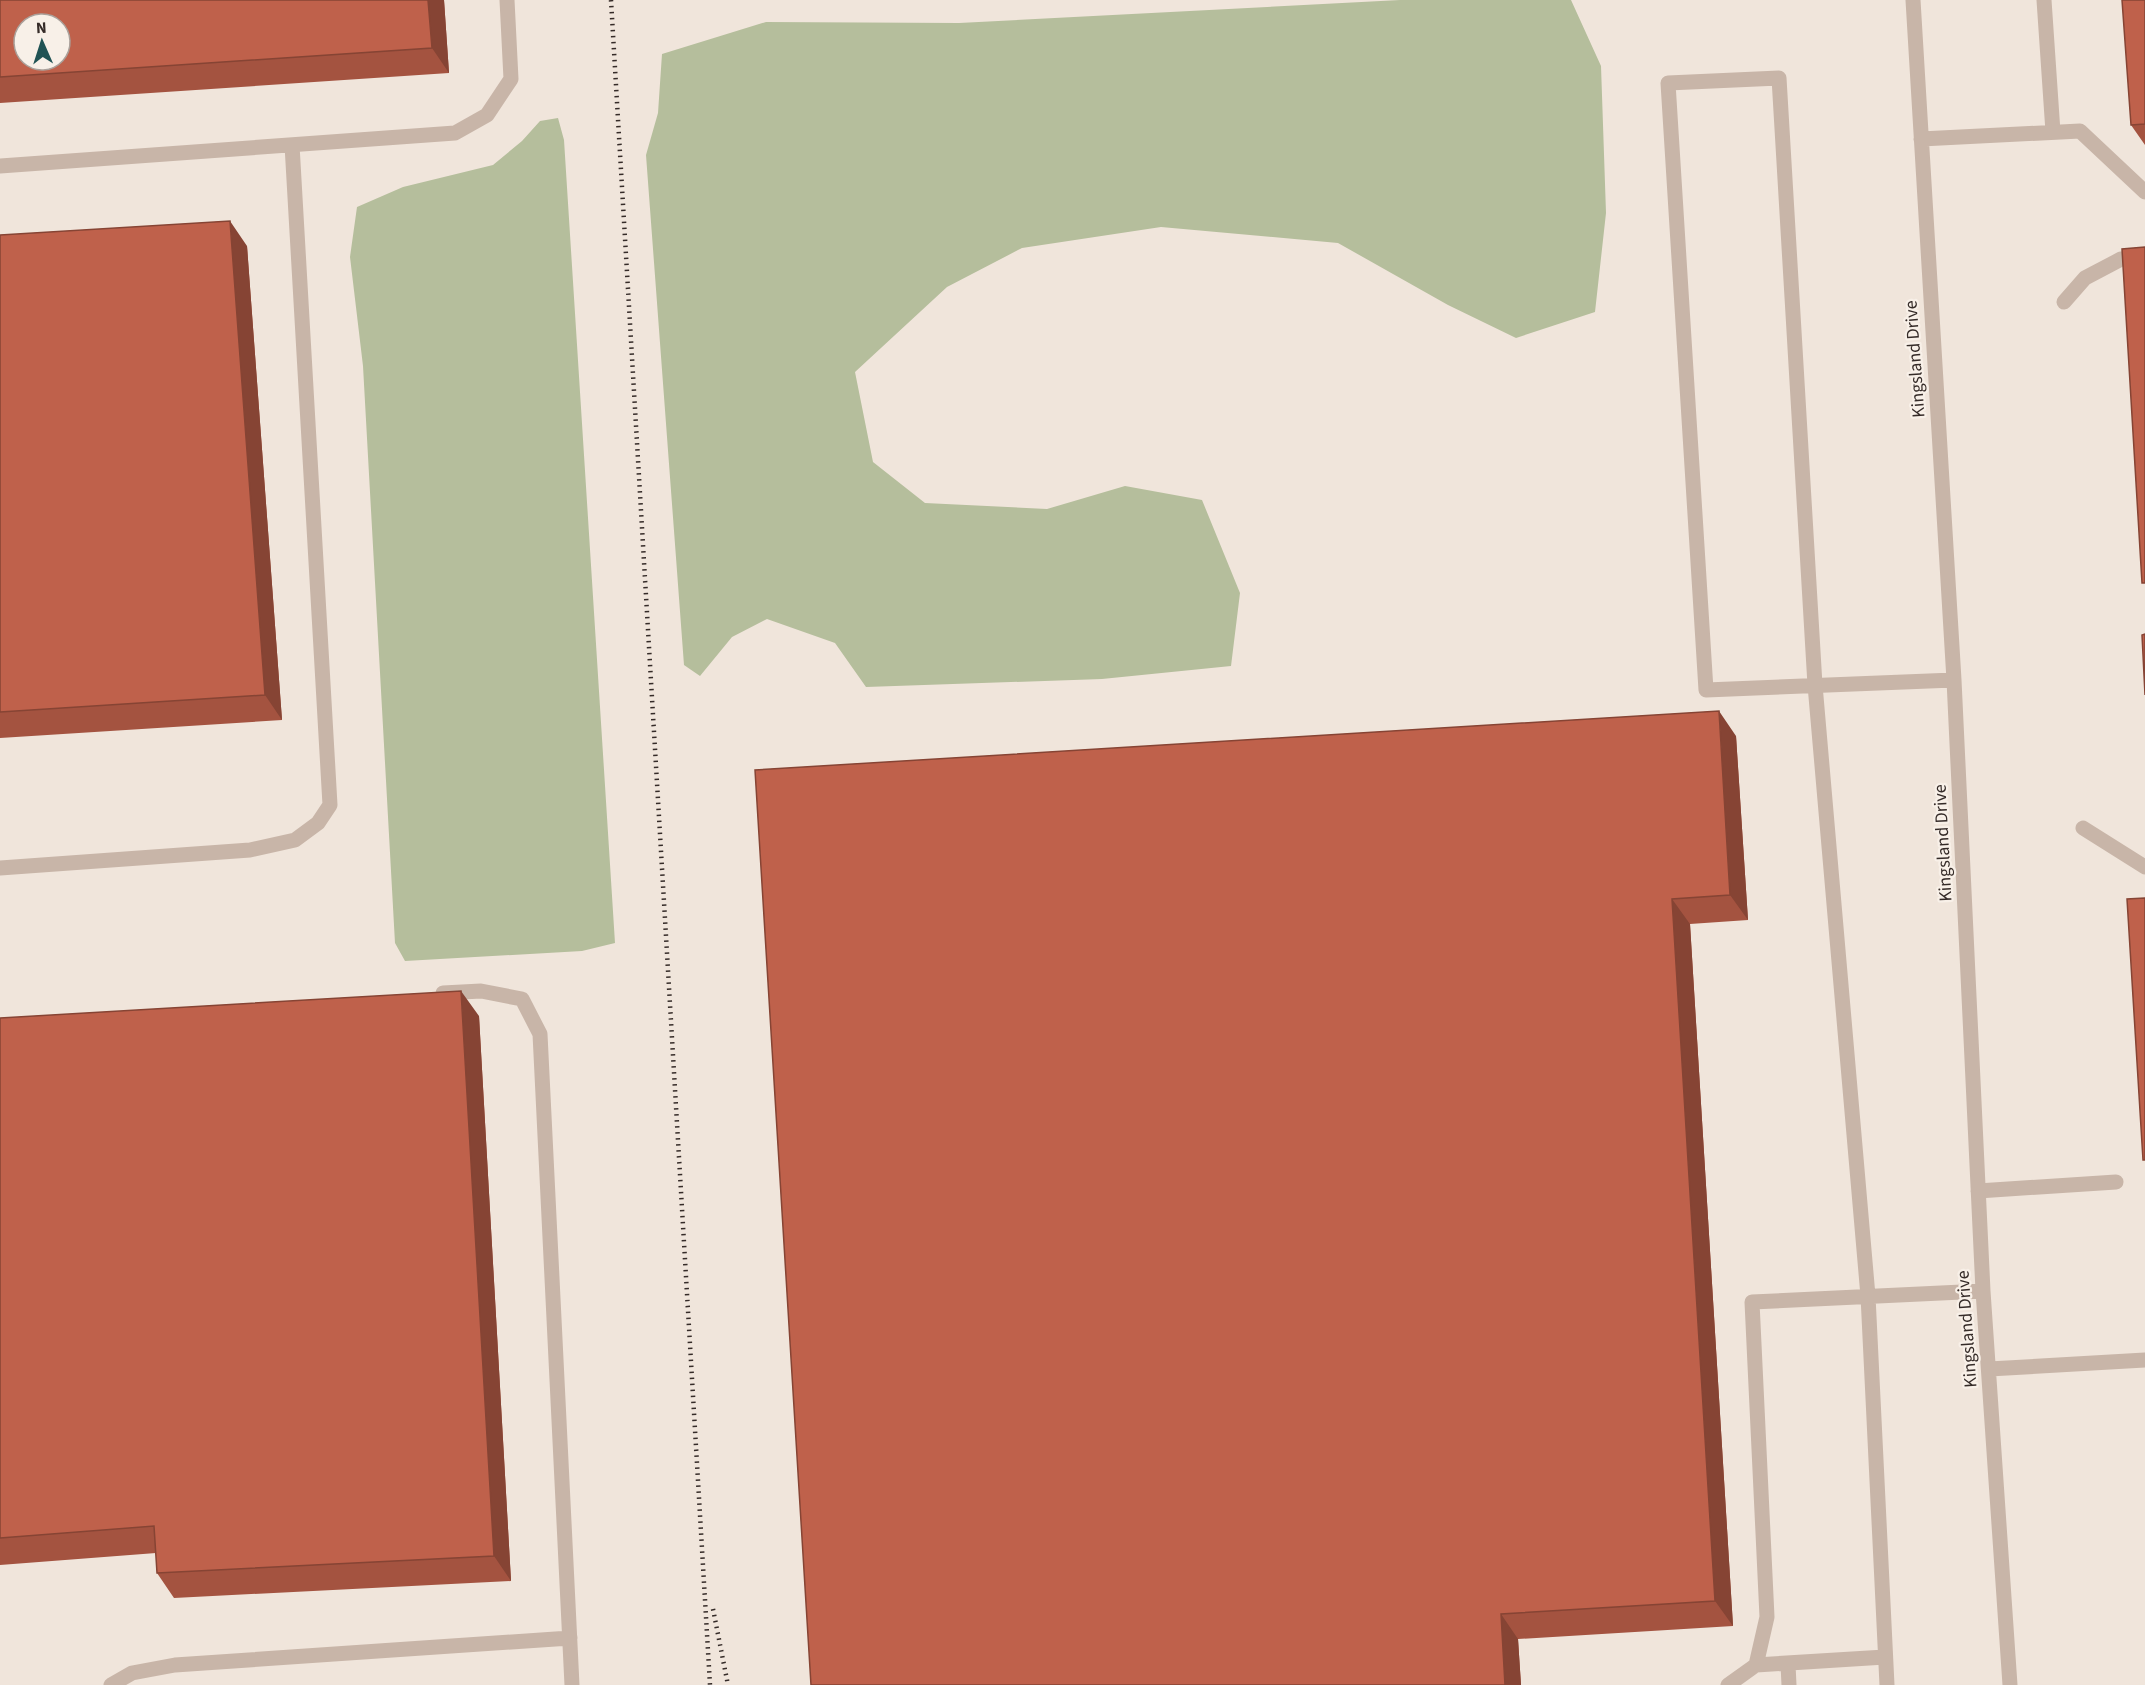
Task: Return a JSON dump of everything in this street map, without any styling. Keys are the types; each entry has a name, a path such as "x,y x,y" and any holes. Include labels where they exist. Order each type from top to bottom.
{"street":[{"path":"0,166 455,133 487,115 511,79 507,0"},
{"name":"Kingsland Drive","path":"1913,0 1954,680 1983,1291 2010,1685"},
{"path":"2044,0 2053,132"},
{"path":"1887,1685 1868,1296 1815,685 1779,78 1668,83 1706,690 1815,685 1954,680"},
{"path":"1921,139 2080,131 2145,192"},
{"path":"0,868 250,850 295,840 318,823 330,805 292,145"},
{"path":"2064,302 2085,278 2121,259 2145,258"},
{"path":"2083,828 2145,867"},
{"path":"422,994 481,991 522,999 540,1034 572,1685"},
{"path":"1978,1191 2116,1182"},
{"path":"1756,1665 1767,1617 1752,1302 1983,1291"},
{"path":"1989,1369 2145,1360"},
{"path":"111,1685 132,1672 175,1665 570,1638"},
{"path":"1728,1685 1756,1665 1885,1657"},
{"path":"1788,1664 1789,1685"}],"green space":[{"path":"1400,0 1571,0 1601,66 1606,213 1595,312 1516,338 1448,305 1338,243 1161,227 1022,248 947,287 855,372 873,462 925,503 1047,509 1125,486 1202,500 1240,593 1231,666 1102,679 866,687 835,643 767,619 732,637 700,676 684,665 646,155 658,113 662,54 766,22 959,23"},
{"path":"558,118 564,140 615,943 582,951 405,961 395,943 363,366 350,257 357,207 403,187 493,165 522,141 540,121"}],"building":[{"path":"0,0 428,0 432,48 0,77"},
{"path":"2122,0 2145,0 2145,124 2131,125"},
{"path":"230,221 265,695 0,712 0,235"},
{"path":"2145,247 2145,583 2142,583 2122,249"},
{"path":"2145,634 2145,695 2142,635"},
{"path":"1719,711 1730,895 1672,899 1715,1601 1501,1614 1505,1685 811,1685 755,770"},
{"path":"2145,898 2145,1160 2143,1160 2127,899"},
{"path":"461,991 494,1556 157,1573 154,1526 0,1538 0,1018"}],"railway":[{"path":"611,0 710,1685"},
{"path":"713,1609 728,1685"}]}
